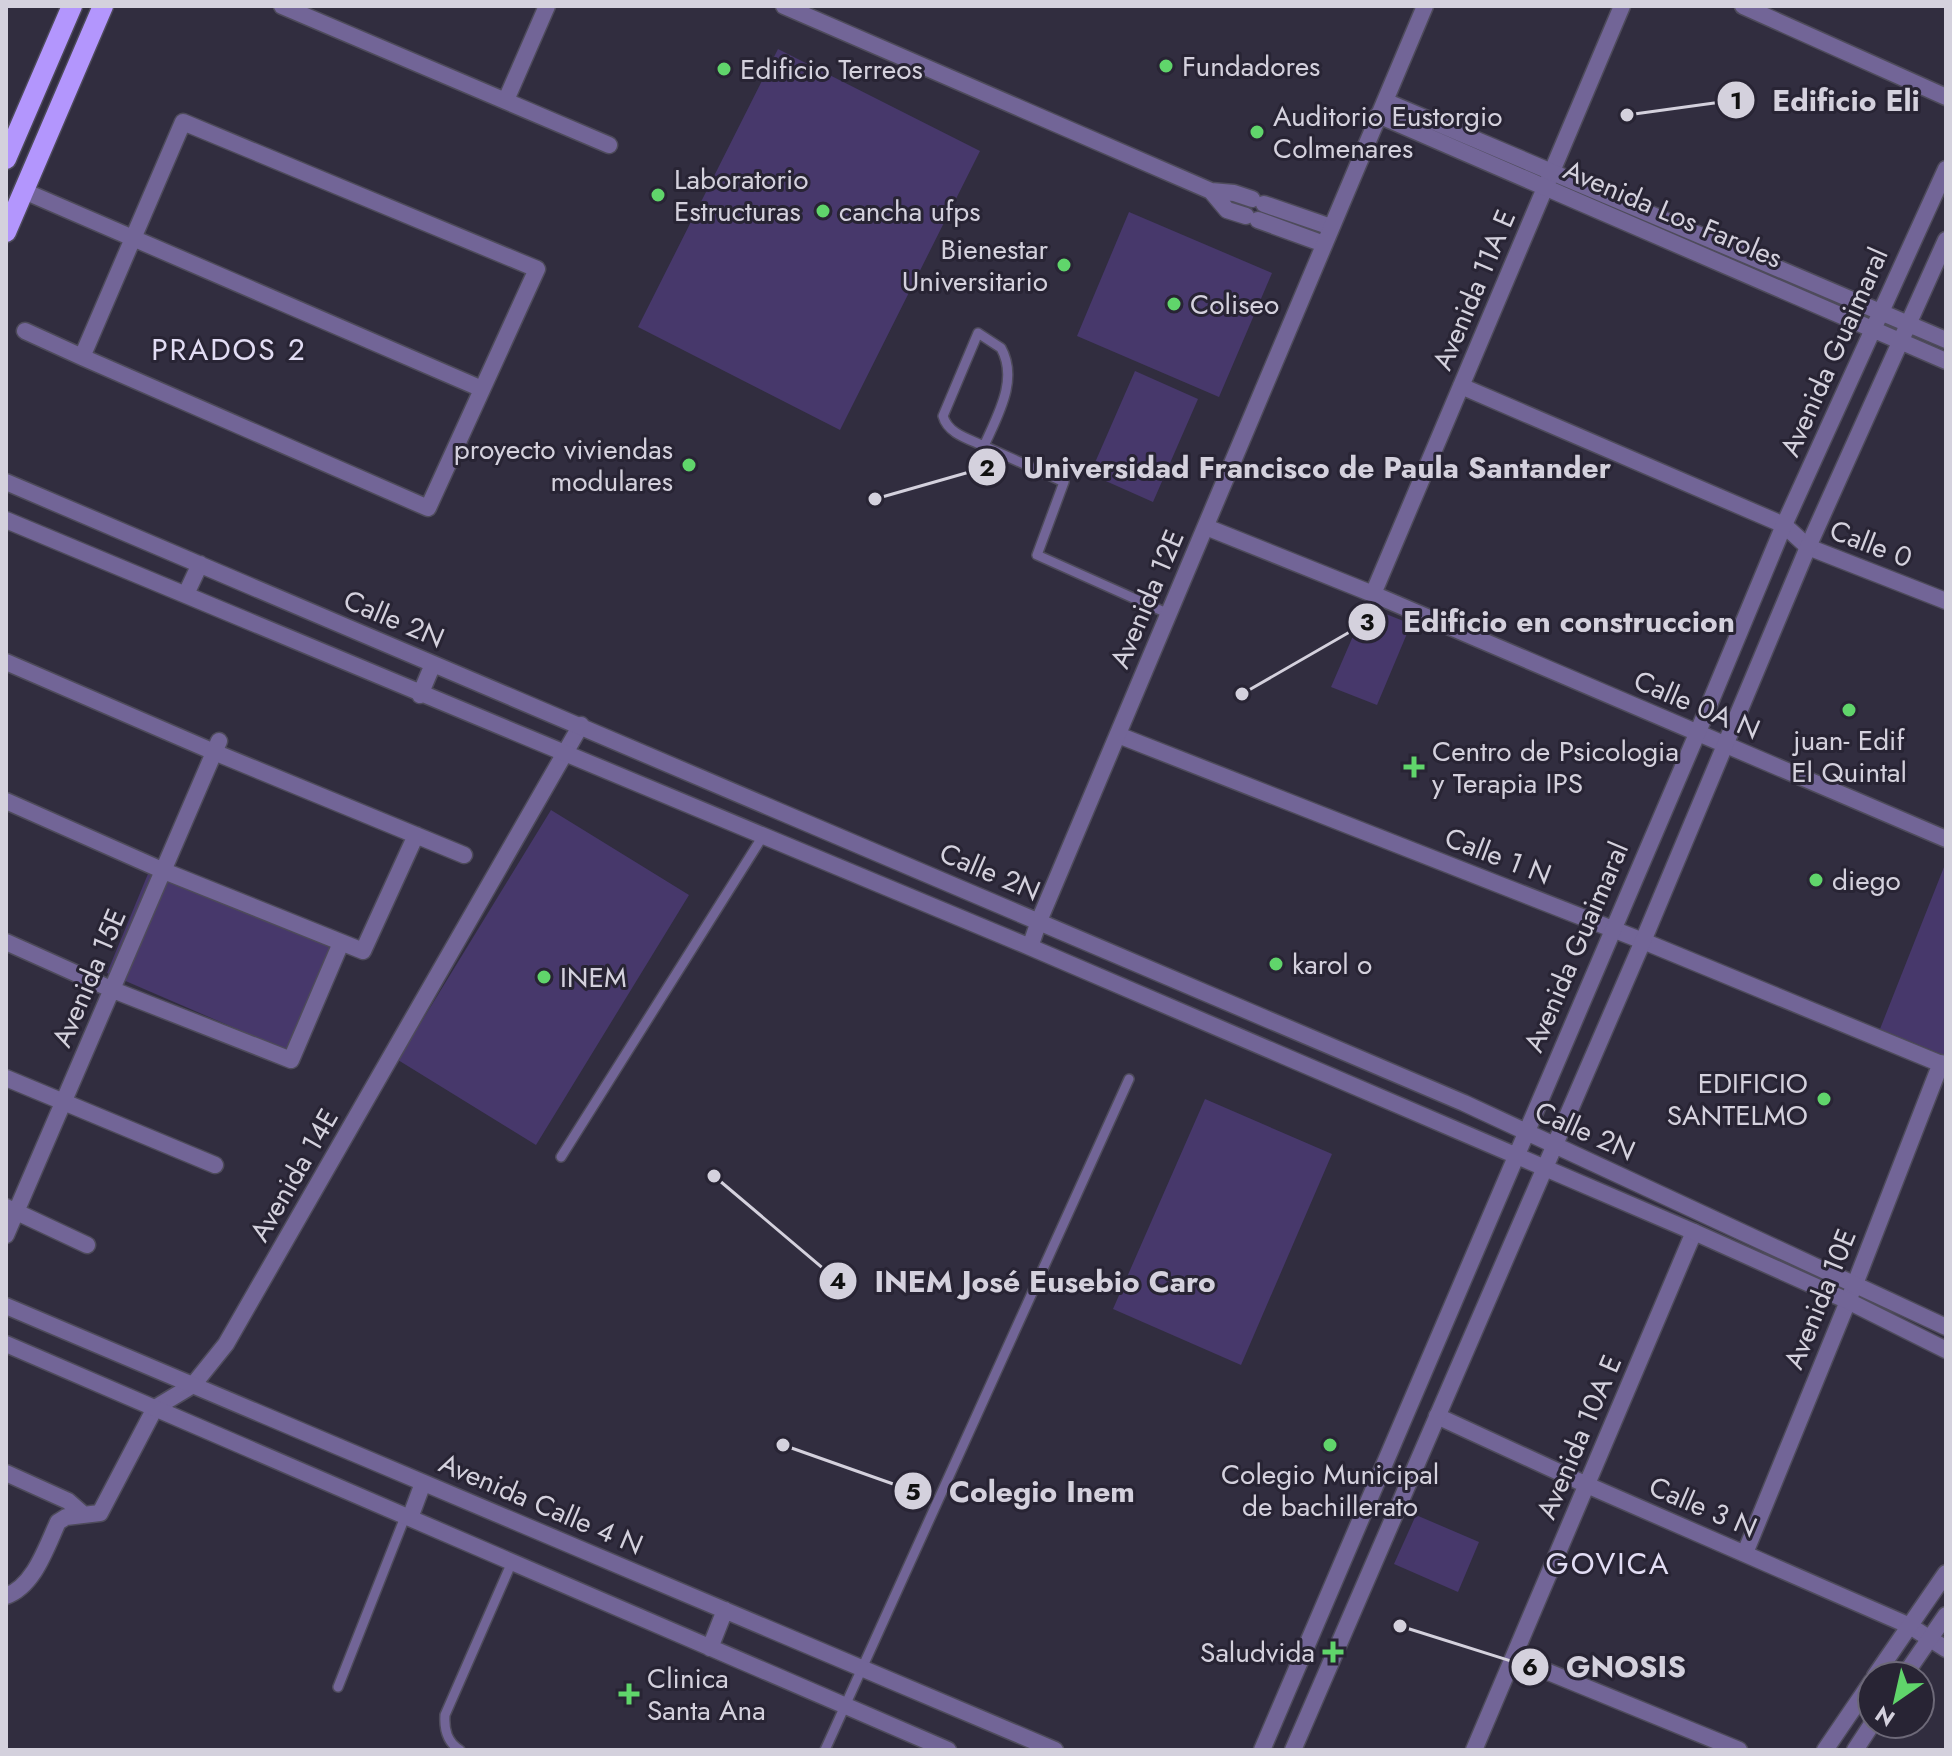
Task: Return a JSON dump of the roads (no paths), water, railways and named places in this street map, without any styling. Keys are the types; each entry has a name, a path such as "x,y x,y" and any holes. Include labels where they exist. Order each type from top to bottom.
{"main road":[{"path":"6,159 13,122 72,6"},
{"path":"6,232 103,6"}],"street":[{"path":"282,6 318,13 609,145"},
{"path":"506,100 547,6"},
{"path":"784,6 1211,191 1234,193 1331,227"},
{"name":"Avenida 12E","path":"1030,947 1425,6"},
{"name":"Avenida 11A E","path":"1373,594 1622,6"},
{"path":"1743,6 1946,97"},
{"name":"Avenida Los Faroles","path":"1382,108 1877,320 1910,324 1946,340"},
{"path":"25,331 82,357 428,508 537,269 183,122 82,357"},
{"name":"Avenida Guaimaral","path":"1262,1750 1784,525 1946,169"},
{"path":"24,191 482,389"},
{"path":"1211,191 1227,210 1324,244"},
{"name":"Avenida Guaimaral","path":"1293,1750 1643,941 1808,547 1946,240"},
{"name":"Avenida Los Faroles","path":"1877,320 1902,342 1946,361"},
{"name":"Calle 0","path":"1461,386 1784,525 1808,547 1946,601"},
{"name":"Calle 2N","path":"6,482 1464,1103 1946,1327"},
{"name":"Calle 2N","path":"6,520 1030,947 1694,1232 1848,1301 1946,1350"},
{"name":"Calle 0A N","path":"1206,527 1373,594 1946,839"},
{"path":"186,594 200,564"},
{"path":"6,662 217,747 464,855"},
{"path":"420,695 433,664"},
{"name":"Avenida 14E","path":"155,1408 193,1385 226,1344 581,725"},
{"name":"Calle 1 N","path":"1118,735 1643,941 1943,1064"},
{"name":"Avenida 15E","path":"6,1235 11,1209 65,1103 217,747"},
{"path":"6,801 164,871 363,951 416,835"},
{"path":"6,942 113,990 291,1060 341,943"},
{"name":"Avenida 10E","path":"1745,1553 1943,1064"},
{"path":"6,1078 215,1165"},
{"path":"11,1209 87,1245"},
{"name":"Avenida 10A E","path":"1474,1750 1694,1232"},
{"name":"Avenida Calle 4 N","path":"6,1306 1055,1750"},
{"path":"6,1344 948,1750"},
{"path":"8,1594 21,1590 29,1580 58,1522 66,1517 100,1513 155,1408"},
{"name":"Calle 3 N","path":"1437,1416 1910,1626 1946,1649"},
{"path":"6,1473 68,1501 88,1515"},
{"path":"407,1517 423,1483"},
{"path":"1886,1660 1946,1573"},
{"path":"710,1648 725,1610"},
{"path":"1915,1660 1946,1615"},
{"path":"1514,1658 1739,1750"},
{"path":"1825,1750 1856,1704"}],"lane":[{"path":"984,446 1005,396 1008,372 1001,348 978,333 943,416 946,426 984,446 1064,482 1037,555 1169,614"},
{"path":"561,1157 763,836"},
{"path":"825,1750 1129,1079"},
{"path":"338,1687 407,1517"},
{"path":"460,1750 449,1741 445,1715 512,1562"}],"place":[{"name":"Fundadores","path":"1166,66"},
{"name":"Edificio Terreos","path":"724,69"},
{"name":"Edificio Eli","path":"1627,115"},
{"name":"Auditorio Eustorgio Colmenares","path":"1257,132"},
{"name":"Laboratorio Estructuras","path":"658,195"},
{"name":"cancha ufps","path":"823,211"},
{"name":"Bienestar Universitario","path":"1064,265"},
{"name":"Coliseo","path":"1174,304"},
{"name":"proyecto viviendas modulares","path":"689,465"},
{"name":"Universidad Francisco de Paula Santander","path":"875,499"},
{"name":"Edificio en construccion","path":"1242,694"},
{"name":"juan- Edif El Quintal","path":"1849,710"},
{"name":"Centro de Psicologia y Terapia IPS","path":"1414,767"},
{"name":"diego","path":"1816,880"},
{"name":"karol o","path":"1276,964"},
{"name":"INEM","path":"544,977"},
{"name":"EDIFICIO SANTELMO","path":"1824,1099"},
{"name":"INEM José Eusebio Caro","path":"714,1176"},
{"name":"Colegio Inem","path":"783,1445"},
{"name":"Colegio Municipal de bachillerato","path":"1330,1445"},
{"name":"GNOSIS","path":"1400,1626"},
{"name":"Saludvida","path":"1333,1652"},
{"name":"Clinica Santa Ana","path":"629,1694"}],"district":[{"name":"PRADOS 2","path":"229,349"},
{"name":"GOVICA","path":"1608,1563"}]}
